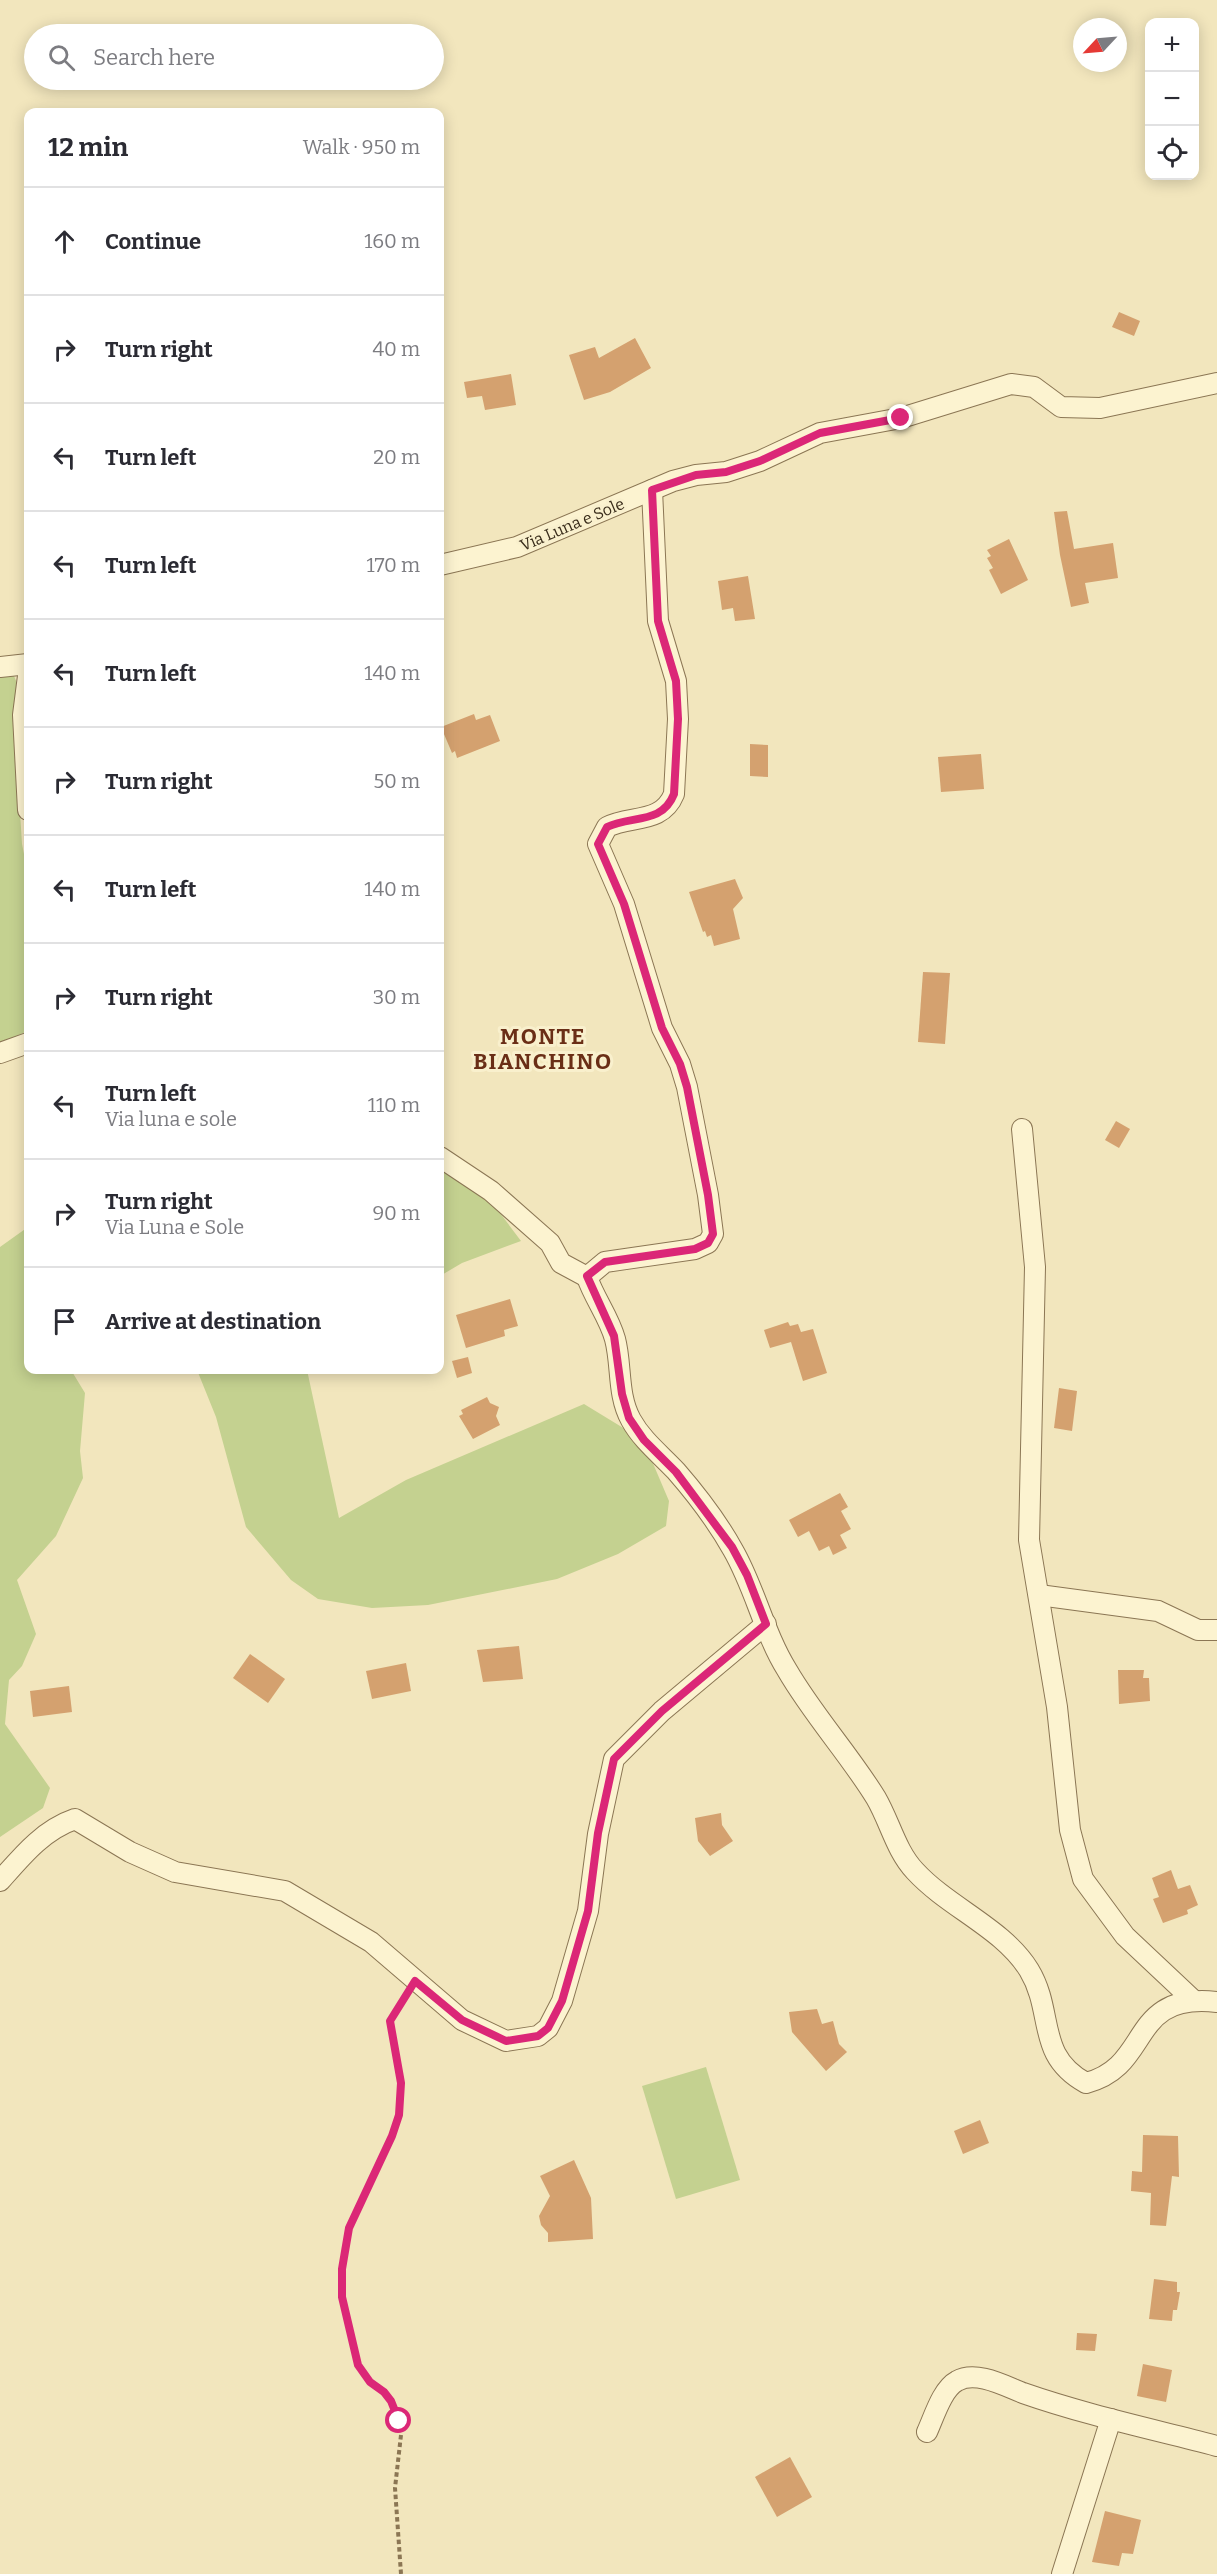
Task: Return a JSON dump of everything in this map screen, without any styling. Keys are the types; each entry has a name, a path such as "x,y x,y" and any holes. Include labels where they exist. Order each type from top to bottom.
{"street":[{"name":"Via Luna e Sole","path":"444,564 517,547 652,490 696,475 726,472 760,461 820,433 901,418 1011,384 1034,387 1060,407 1100,408 1217,383"},
{"path":"587,1276 605,1262 695,1249 708,1243 713,1234 708,1195 680,1064 662,1028 624,904 598,844 607,827 658,814 671,802 675,786 678,719 676,681 658,621 652,490"},
{"path":"0,667 24,664"},
{"path":"24,707 24,734"},
{"path":"0,1053 24,1044"},
{"path":"1022,1129 1035,1268 1029,1540 1057,1707 1070,1830 1083,1879 1125,1936 1192,1999"},
{"path":"444,1160 491,1191 550,1243 561,1263 587,1276 614,1336 622,1394 629,1418 644,1440 676,1472 732,1547 747,1575 786,1670 878,1800 899,1846 915,1871 1010,1947 1029,1969 1043,1998 1050,2043 1056,2058 1072,2076 1086,2083 1100,2079 1116,2070 1154,2017 1171,2005 1192,1999 1217,2002"},
{"path":"1039,1595 1158,1611 1198,1630 1217,1630"},
{"path":"0,1881 27,1850 56,1825 75,1819 130,1852 176,1872 285,1891 372,1942 462,2020 506,2041 538,2036 548,2028 562,2001 588,1911 598,1833 614,1759 662,1711 766,1624"},
{"path":"927,2432 947,2392 955,2382 965,2378 985,2379 1066,2408 1217,2446"},
{"path":"1062,2574 1111,2419"}],"path":[{"path":"400,2574 395,2488 401,2435 399,2421 391,2401 384,2392 370,2382 358,2365 342,2297 342,2269 349,2228 392,2136 399,2115 401,2083 390,2021 415,1981"}],"green space":[{"path":"0,674 14,676 20,690 15,731 24,854 24,1033 0,1043"},
{"path":"444,1157 476,1181 521,1241 462,1263 444,1274"},
{"path":"24,1230 24,1374 73,1374 85,1393 80,1451 83,1478 56,1536 17,1580 36,1634 22,1666 9,1680 5,1724 50,1788 43,1808 0,1837 0,1247"},
{"path":"199,1374 308,1374 339,1518 406,1480 584,1404 643,1440 669,1501 666,1526 618,1554 557,1579 428,1605 372,1608 318,1599 291,1580 246,1527 216,1417"},
{"path":"706,2067 740,2180 676,2199 642,2086"}],"building":[{"path":"1119,312 1140,321 1134,336 1112,327"},
{"path":"635,338 651,368 610,392 584,400 569,355 595,347 599,358"},
{"path":"511,374 516,405 485,410 482,396 467,398 464,382"},
{"path":"1067,511 1074,549 1113,543 1118,578 1085,583 1089,603 1071,607 1054,512"},
{"path":"1009,539 1028,580 1001,594 989,570 993,568 987,558 991,556 987,550"},
{"path":"748,576 755,619 735,621 733,608 722,610 718,581"},
{"path":"474,714 476,720 490,715 500,741 457,758 455,751 452,753 444,734 444,726"},
{"path":"750,744 768,745 768,777 750,776"},
{"path":"981,754 984,789 941,792 938,757"},
{"path":"735,879 743,898 733,909 740,939 714,946 711,935 707,937 705,931 703,932 689,892"},
{"path":"923,972 950,973 945,1044 918,1042"},
{"path":"1116,1121 1130,1129 1119,1148 1105,1140"},
{"path":"510,1299 518,1326 504,1330 505,1336 466,1348 456,1315"},
{"path":"788,1322 790,1326 798,1324 801,1332 813,1329 827,1373 803,1381 791,1342 770,1348 764,1330"},
{"path":"468,1357 472,1373 457,1378 452,1361"},
{"path":"1059,1388 1077,1391 1072,1431 1054,1428"},
{"path":"487,1397 490,1403 499,1407 496,1416 500,1425 473,1439 459,1416 463,1414 461,1410"},
{"path":"840,1493 848,1507 841,1511 851,1529 840,1535 847,1548 833,1555 829,1546 819,1551 809,1531 798,1537 789,1520"},
{"path":"519,1646 523,1679 483,1682 477,1650"},
{"path":"250,1654 285,1679 268,1703 233,1678"},
{"path":"406,1663 411,1691 372,1699 366,1671"},
{"path":"1118,1670 1144,1670 1143,1678 1149,1678 1150,1701 1119,1704"},
{"path":"69,1686 72,1712 33,1717 30,1691"},
{"path":"721,1813 722,1825 733,1841 710,1856 698,1841 695,1818"},
{"path":"1171,1870 1178,1889 1190,1885 1198,1905 1187,1910 1188,1914 1163,1923 1153,1899 1159,1897 1152,1878"},
{"path":"817,2009 822,2024 833,2021 839,2044 847,2052 826,2071 792,2032 789,2012"},
{"path":"980,2120 989,2143 963,2154 954,2131"},
{"path":"1143,2135 1178,2136 1179,2177 1172,2176 1166,2226 1150,2225 1151,2193 1131,2191 1132,2171 1142,2172"},
{"path":"574,2160 591,2198 593,2239 548,2242 548,2233 541,2225 539,2216 550,2196 540,2176"},
{"path":"1154,2279 1177,2282 1177,2292 1180,2292 1177,2310 1173,2310 1172,2321 1149,2319"},
{"path":"1077,2333 1097,2334 1095,2351 1076,2350"},
{"path":"1143,2364 1172,2370 1166,2402 1137,2396"},
{"path":"790,2457 812,2497 777,2517 755,2477"},
{"path":"1105,2511 1141,2520 1133,2554 1122,2553 1119,2566 1092,2562"}],"district":[{"name":"MONTE BIANCHINO","path":"543,1048"}],"route":[{"path":"399,2421 391,2401 384,2392 370,2382 358,2365 342,2297 342,2269 349,2228 392,2136 399,2115 401,2083 390,2021 415,1981 462,2020 506,2041 538,2036 548,2028 562,2001 588,1911 598,1833 614,1759 662,1711 766,1624 747,1575 732,1547 676,1472 644,1440 629,1418 622,1394 619,1358 614,1336 587,1276 605,1262 695,1249 708,1243 713,1234 708,1195 687,1087 680,1064 662,1028 624,904 599,851 598,844 602,832 607,827 658,814 671,802 674,794 678,719 676,681 658,621 652,490 673,481 696,475 726,472 760,461 820,433 901,418"}]}
